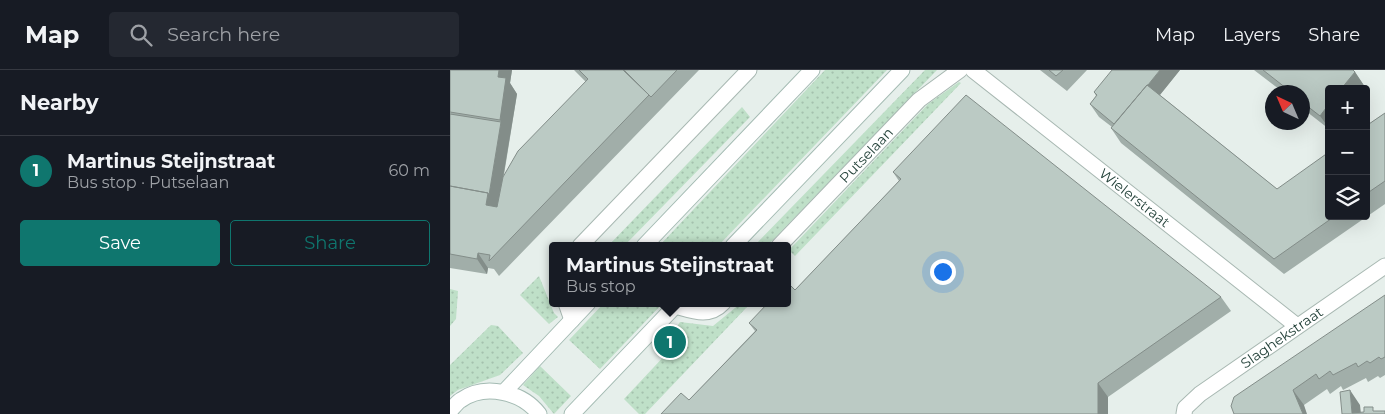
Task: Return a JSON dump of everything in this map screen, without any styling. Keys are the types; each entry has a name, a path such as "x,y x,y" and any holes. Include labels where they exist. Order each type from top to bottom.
{"street":[{"path":"584,242 749,70"},
{"path":"648,242 812,70"},
{"path":"737,242 902,70"},
{"name":"Putselaan","path":"782,242 918,100 960,70"},
{"name":"Wielerstraat","path":"973,70 1297,326"},
{"name":"Slaghekstraat","path":"1184,414 1185,408 1200,394 1385,266"},
{"path":"567,307 572,320"},
{"path":"504,392 584,307"},
{"path":"572,414 675,307"},
{"path":"683,307 704,314 719,307"},
{"path":"450,412 460,400 491,391 504,392 526,402 540,414"}],"green space":[{"path":"825,70 887,70 722,242 663,242"},
{"path":"925,70 937,70 771,242 758,242"},
{"path":"959,82 961,83 795,256 791,252 791,248 928,104"},
{"path":"742,107 750,117 628,242 612,242"},
{"path":"539,276 549,301 549,307 552,307 558,317 549,324 520,295"},
{"path":"450,289 458,291 456,319 450,326"},
{"path":"600,307 659,307 600,369 569,340"},
{"path":"736,307 747,307 645,414 639,414 624,399 683,336 676,328 680,322 713,326"},
{"path":"491,325 498,326 523,353 500,375 458,390 450,396 450,365"},
{"path":"540,366 571,396 554,414 539,396 523,385"}],"building":[{"path":"450,70 499,70 498,77 506,78 500,120 450,112"},
{"path":"579,70 623,70 649,95 489,261 490,255 478,253 477,259 450,254 450,186 488,193 486,205 497,207 503,177 518,151 588,79"},
{"path":"624,70 677,70 651,97"},
{"path":"1049,70 1063,70 1056,76"},
{"path":"1112,70 1160,70 1114,124 1090,104 1097,95 1094,92"},
{"path":"1263,70 1353,70 1355,72 1344,85 1325,85 1325,109 1320,116 1310,108 1310,85 1282,85"},
{"path":"1147,85 1277,189 1325,155 1325,220 1329,220 1274,259 1111,128"},
{"path":"966,95 1221,297 1098,383 1098,414 661,414 681,393 689,400 757,330 749,323 764,307 791,307 791,286 795,290 901,179 893,172"},
{"path":"1385,113 1385,181 1370,191 1370,130 1370,123"},
{"path":"450,114 501,122 489,195 488,193 450,186"},
{"path":"1385,295 1385,357 1381,359 1379,357 1370,363 1367,361 1358,367 1356,363 1333,375 1330,371 1319,379 1316,374 1293,390 1303,414 1234,414 1231,406 1234,397"},
{"path":"1350,390 1352,413 1364,412 1364,407 1373,407 1373,411 1385,411 1385,414 1342,414 1340,392"}],"place":[{"name":"Martinus Steijnstraat","path":"670,342"}]}
